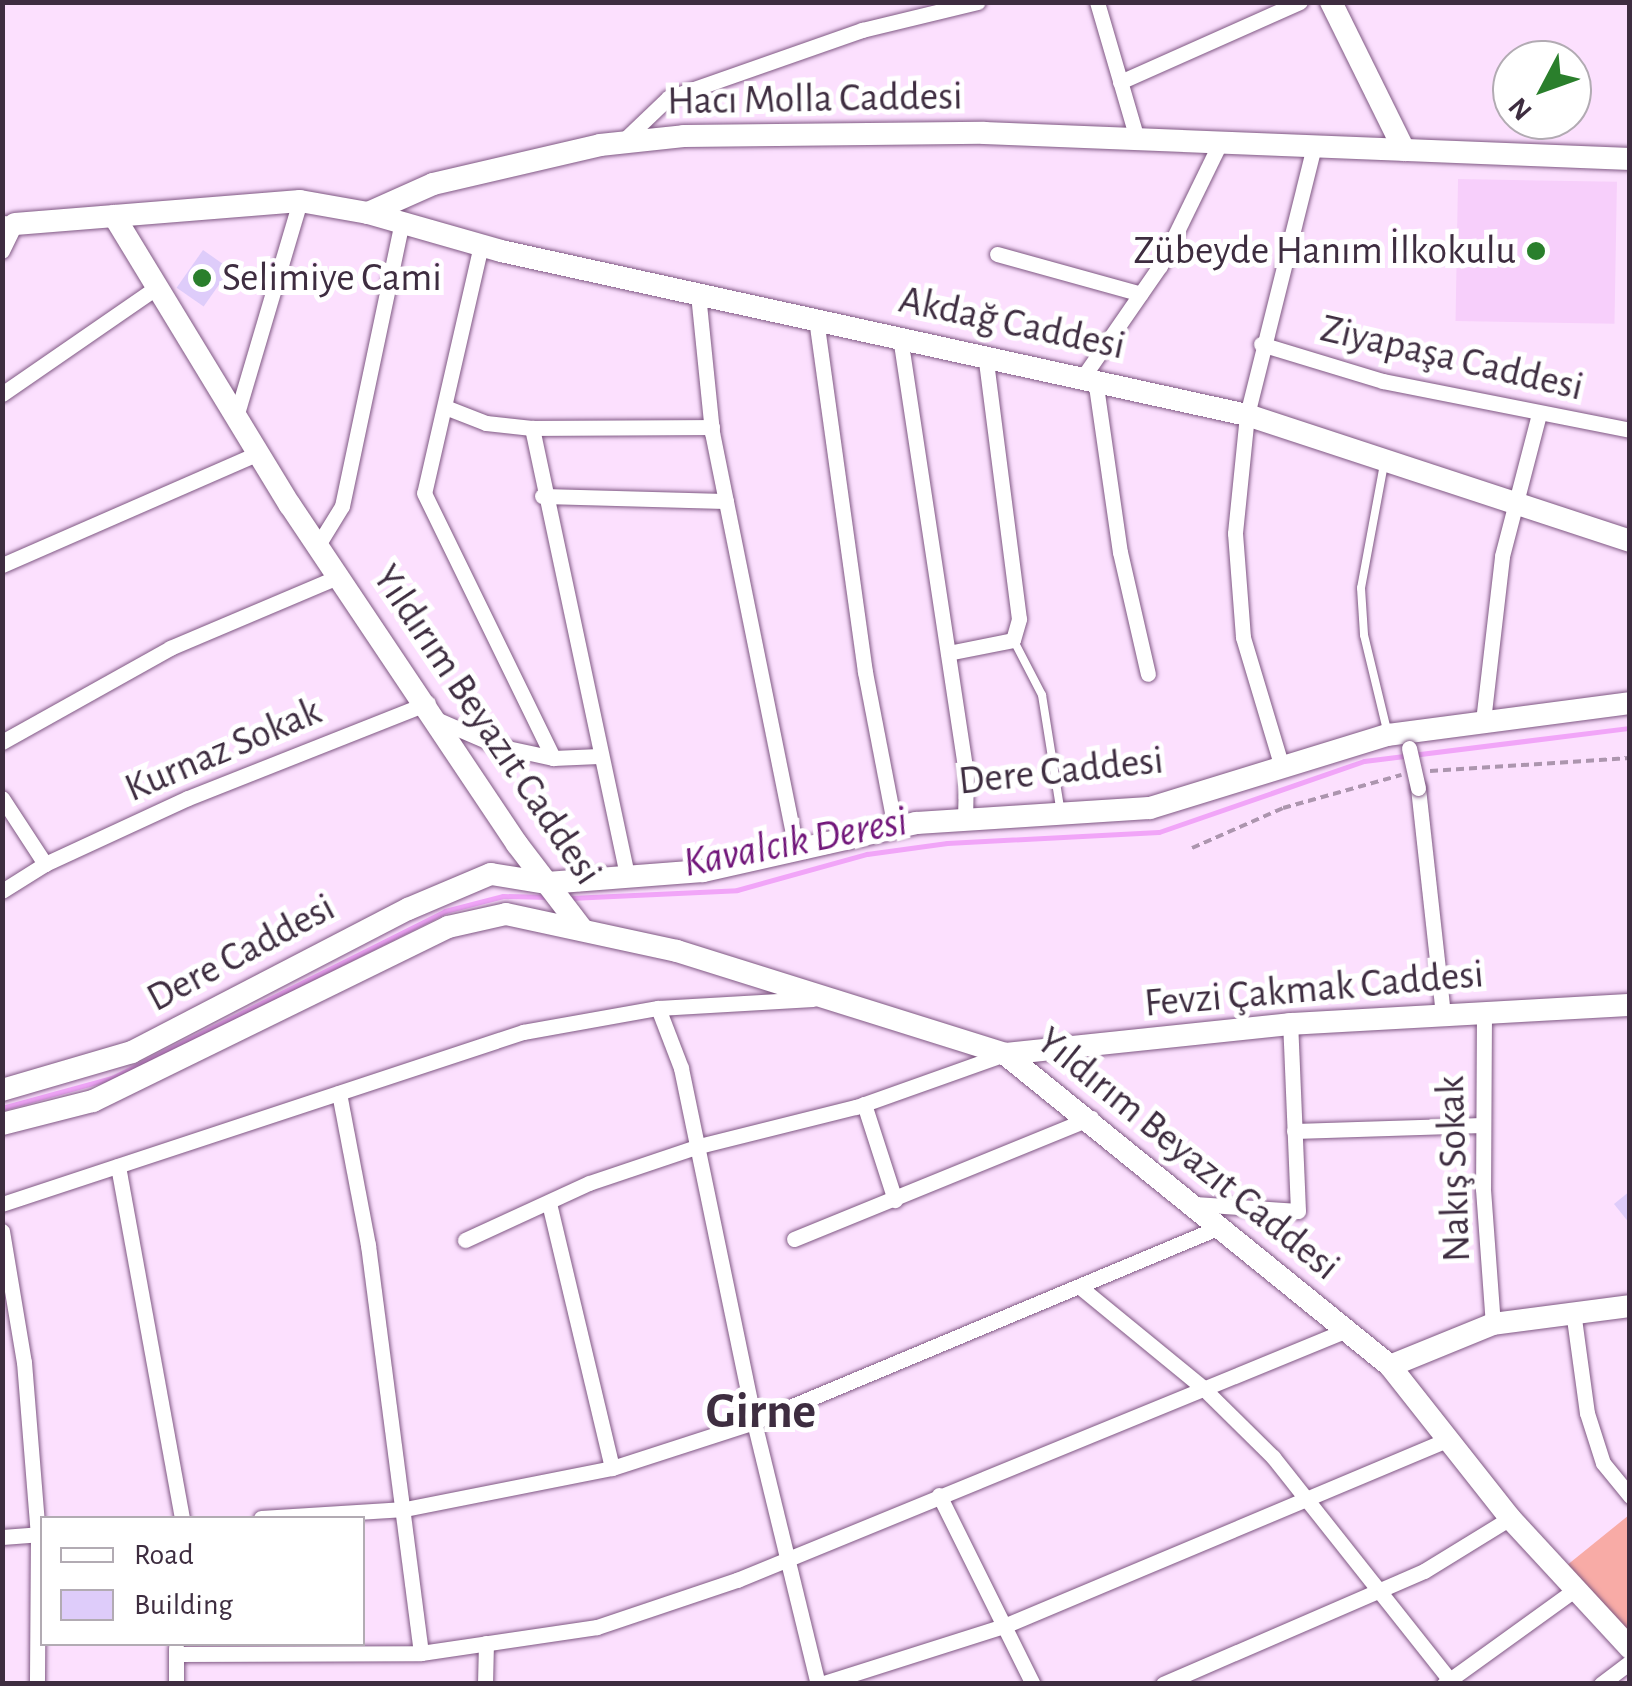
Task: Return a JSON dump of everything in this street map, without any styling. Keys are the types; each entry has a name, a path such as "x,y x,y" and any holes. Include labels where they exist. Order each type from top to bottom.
{"street":[{"path":"622,142 668,98 862,30 978,2"},
{"path":"1097,2 1137,140"},
{"path":"1120,82 1300,2"},
{"path":"1331,2 1404,150"},
{"name":"Hacı Molla Caddesi","path":"368,212 433,184 622,142 984,133 1630,160"},
{"path":"1148,674 1120,552 1089,378 1188,215 1220,143"},
{"path":"1281,764 1243,636 1235,533 1246,415 1314,146"},
{"path":"2,252 9,224 300,201 368,212"},
{"path":"236,417 300,201"},
{"name":"Akdağ Caddesi","path":"368,212 480,245 1246,415 1630,541"},
{"name":"Yıldırım Beyazıt Caddesi","path":"114,216 318,546 547,884 582,929 827,998 1005,1054 1091,1118 1390,1366 1510,1518 1630,1648"},
{"path":"318,546 342,506 402,221"},
{"path":"480,245 424,493 554,758"},
{"path":"997,254 1141,294"},
{"path":"2,394 157,287"},
{"path":"698,294 712,427 796,850"},
{"path":"816,319 865,672 895,828"},
{"path":"900,337 966,773 966,820"},
{"name":"Ziyapaşa Caddesi","path":"1261,344 1383,381 1630,430"},
{"path":"948,653 1013,640 1019,620 985,355"},
{"path":"445,407 486,423 532,428 712,427"},
{"path":"1484,722 1491,626 1538,414"},
{"path":"532,428 542,496 628,878"},
{"path":"2,565 258,452"},
{"path":"542,496 726,501"},
{"path":"2,742 170,648 340,576"},
{"name":"Dere Caddesi","path":"2,1090 136,1050 408,909 492,874 547,884 703,871 895,828 966,820 1061,818 1150,808 1281,764 1484,722 1630,702"},
{"path":"433,711 498,746 554,758 599,756"},
{"name":"Kurnaz Sokak","path":"2,891 45,864 188,798 433,711"},
{"path":"1402,738 1418,788 1443,1015"},
{"path":"2,798 45,864"},
{"name":"Dere Caddesi","path":"2,1124 94,1101 448,927 506,914 582,929"},
{"path":"2,1204 523,1032 658,1008 827,998"},
{"name":"Fevzi Çakmak Caddesi","path":"1005,1054 1290,1024 1630,1004"},
{"path":"658,1008 699,1146 754,1422 819,1684 1004,1626 1308,1502 1448,1439"},
{"name":"Nakış Sokak","path":"1484,1012 1483,1125 1493,1324"},
{"path":"1195,1204 1298,1212 1290,1024"},
{"path":"136,1050 146,1078"},
{"path":"465,1240 549,1203 699,1146 864,1104 1005,1054"},
{"path":"339,1093 405,1509 421,1653"},
{"path":"864,1104 895,1200"},
{"path":"794,1239 1091,1118"},
{"path":"1294,1132 1483,1125"},
{"path":"118,1166 182,1516"},
{"path":"549,1203 612,1468"},
{"path":"293,1516 405,1509 612,1468 754,1422 1222,1226"},
{"path":"2,1231 24,1362 40,1534 37,1684"},
{"path":"1080,1287 1202,1387 1273,1457 1449,1682 1573,1590"},
{"path":"1390,1366 1493,1324 1630,1306"},
{"path":"1573,1311 1587,1412 1603,1462 1630,1496"},
{"path":"176,1684 176,1649 421,1653 597,1627 788,1559 1346,1330"},
{"path":"939,1496 1032,1684"},
{"path":"1163,1684 1376,1592 1510,1518"},
{"path":"2,1537 40,1534"},
{"path":"485,1684 486,1643"},
{"path":"1601,1684 1630,1662"}],"lane":[{"path":"1385,460 1361,588 1364,635 1402,738"},
{"path":"1013,640 1042,695 1061,818"}],"shaded area":[{"name":"Zübeyde Hanım İlkokulu","path":"1458,179 1617,182 1614,324 1456,321"},
{"path":"1629,1515 1629,1633 1566,1566"}],"building":[{"name":"Selimiye Cami","path":"203,250 230,269 204,307 177,288"},
{"path":"1630,1191 1630,1224 1614,1204"}],"waterway":[{"name":"Kavalcık Deresi","path":"570,898 737,890 867,854 947,843 1159,832 1364,761 1630,728"},
{"name":"Kavalcık Deresi","path":"2,1108 112,1078 445,911 503,896 549,897"}],"place":[{"name":"Zübeyde Hanım İlkokulu","path":"1536,251"},
{"name":"Selimiye Cami","path":"202,278"}],"district":[{"name":"Girne","path":"761,1413"}]}
